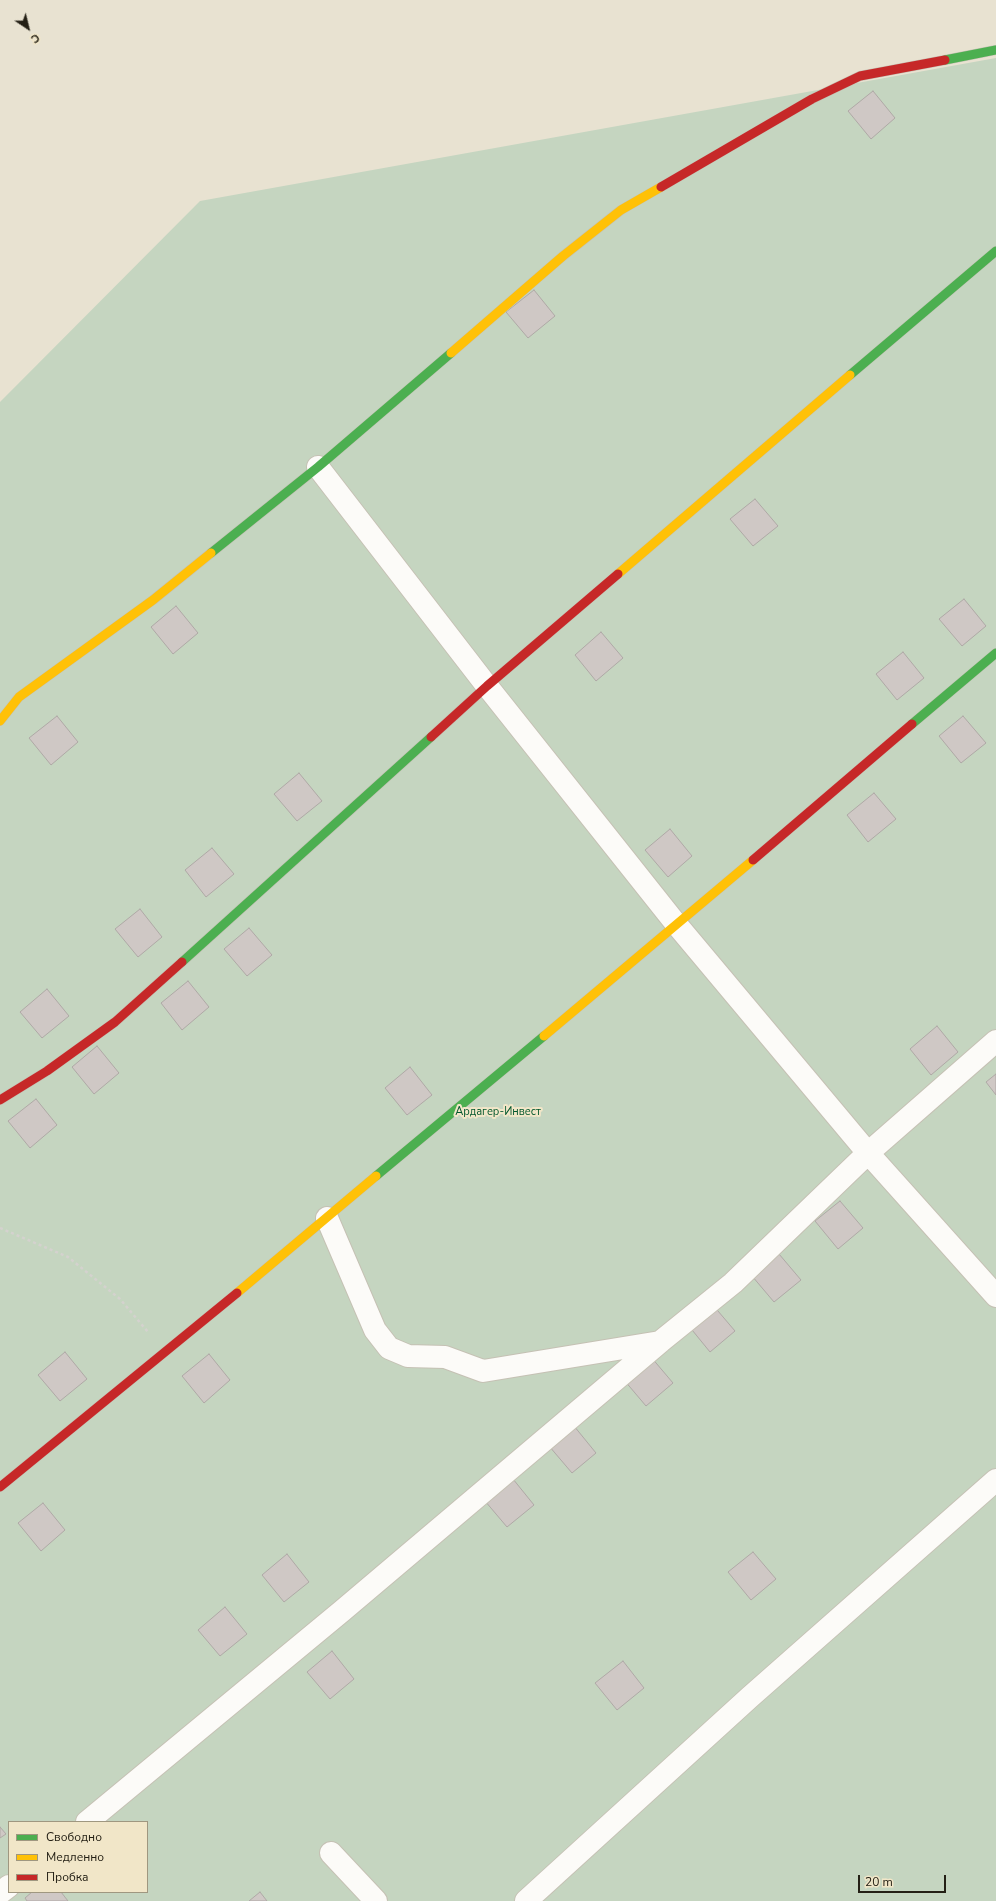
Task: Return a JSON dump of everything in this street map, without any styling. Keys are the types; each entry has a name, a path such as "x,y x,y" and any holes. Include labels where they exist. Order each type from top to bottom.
{"street":[{"path":"0,721 19,697 153,600 318,467 563,256 621,210 812,99 860,76 996,50"},
{"path":"0,1100 47,1071 115,1022 488,686 996,251"},
{"path":"318,467 488,686 677,925 868,1153 996,1296"},
{"path":"0,1487 166,1353 677,925 996,653"},
{"path":"88,1821 336,1616 660,1342 733,1283 868,1153 996,1041"},
{"path":"327,1218 375,1330 389,1348 408,1356 445,1357 483,1371 660,1342"},
{"path":"526,1901 750,1697 996,1480"},
{"path":"331,1853 376,1901"},
{"path":"0,1893 8,1887"}],"path":[{"path":"0,1228 68,1257 120,1300 166,1353"}],"green space":[{"name":"Ардагер-Инвест","path":"996,58 996,1901 0,1901 0,402 200,201"}],"building":[{"path":"873,91 895,118 871,139 848,111"},
{"path":"534,290 555,316 528,338 506,312"},
{"path":"755,499 778,526 753,546 730,519"},
{"path":"964,599 986,626 962,646 939,619"},
{"path":"176,606 198,633 173,654 151,627"},
{"path":"601,632 623,658 596,681 575,655"},
{"path":"903,652 924,678 897,700 876,674"},
{"path":"57,716 78,742 51,765 29,738"},
{"path":"963,716 986,743 961,763 939,736"},
{"path":"299,773 322,801 297,821 274,794"},
{"path":"874,793 896,819 868,842 847,815"},
{"path":"670,829 692,856 668,877 645,850"},
{"path":"212,848 234,874 206,897 185,870"},
{"path":"140,909 162,937 138,957 115,929"},
{"path":"249,928 272,955 247,976 224,949"},
{"path":"188,981 209,1007 182,1030 161,1003"},
{"path":"47,989 69,1016 42,1038 20,1012"},
{"path":"937,1026 958,1052 931,1075 910,1049"},
{"path":"97,1046 119,1073 94,1094 72,1067"},
{"path":"410,1067 432,1095 407,1115 385,1088"},
{"path":"996,1074 996,1095 986,1082"},
{"path":"36,1099 57,1125 30,1148 8,1121"},
{"path":"840,1201 863,1228 838,1249 815,1221"},
{"path":"779,1254 801,1280 774,1302 752,1276"},
{"path":"712,1304 735,1331 710,1352 688,1325"},
{"path":"65,1352 87,1379 60,1401 38,1375"},
{"path":"209,1354 230,1380 204,1403 182,1376"},
{"path":"651,1357 673,1383 646,1406 624,1380"},
{"path":"574,1426 596,1453 572,1473 549,1446"},
{"path":"513,1479 534,1505 507,1527 485,1501"},
{"path":"43,1503 65,1530 41,1551 18,1523"},
{"path":"753,1552 776,1579 751,1600 728,1572"},
{"path":"287,1554 309,1582 284,1602 262,1575"},
{"path":"225,1607 247,1634 220,1656 198,1630"},
{"path":"332,1651 354,1679 330,1699 307,1672"},
{"path":"623,1661 644,1688 617,1710 595,1683"},
{"path":"0,1827 6,1834 0,1838"},
{"path":"260,1892 267,1901 249,1901"},
{"path":"31,1893 62,1893 68,1901 27,1901 25,1898"}],"traffic: fast":[{"path":"945,60 996,50"},
{"path":"850,375 996,251"},
{"path":"211,553 318,467 451,353"},
{"path":"912,724 996,653"},
{"path":"182,962 431,737"},
{"path":"376,1176 544,1036"}],"traffic: slow":[{"path":"451,353 563,256 621,210 661,187"},
{"path":"618,574 850,375"},
{"path":"0,721 19,697 153,600 211,553"},
{"path":"544,1036 753,860"},
{"path":"237,1293 376,1176"}],"traffic: jam":[{"path":"661,187 812,99 860,76 945,60"},
{"path":"431,737 487,686 618,574"},
{"path":"753,860 912,724"},
{"path":"0,1100 47,1071 115,1022 182,962"},
{"path":"0,1487 237,1293"}]}
